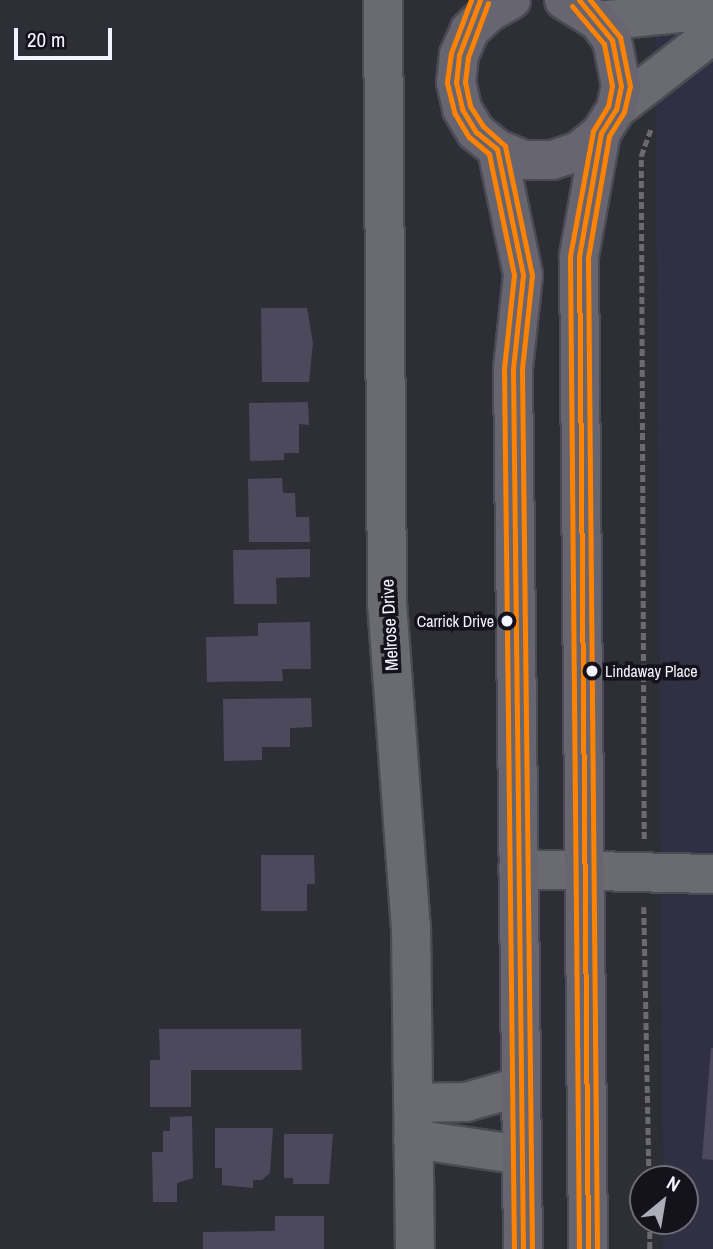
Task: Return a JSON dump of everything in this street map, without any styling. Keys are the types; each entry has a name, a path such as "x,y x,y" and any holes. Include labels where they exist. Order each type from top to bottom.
{"main road":[{"path":"511,0 488,13 475,15 459,55 456,82 462,109 476,132 497,149 524,160 552,160 579,150 608,121"},
{"path":"580,7 612,40 620,62 579,256 588,1249"},
{"path":"497,149 523,275 513,369 519,1087 523,1249"}],"street":[{"name":"Melrose Drive","path":"383,0 387,603 411,926 415,1249"},
{"path":"580,7 713,10"},
{"path":"608,121 713,34"},
{"path":"518,869 643,869 713,874"},
{"path":"413,1121 519,1087"},
{"path":"413,1121 522,1155"}],"path":[{"path":"649,1165 643,869 646,794 641,156 658,117"}],"shaded area":[{"path":"655,0 713,0 713,1249 663,1249 663,1235 699,1235 699,1165 663,1165"}],"building":[{"path":"261,308 307,308 313,343 309,382 262,382"},
{"path":"308,402 309,425 299,424 299,453 284,453 284,460 250,461 249,403"},
{"path":"282,478 283,493 295,493 296,517 309,517 310,542 249,542 248,479"},
{"path":"310,549 310,577 276,578 277,604 234,604 233,550"},
{"path":"310,622 311,669 282,669 283,681 207,682 206,637 258,636 258,623"},
{"path":"311,698 312,727 290,728 290,747 262,747 262,760 224,761 223,699"},
{"path":"261,855 314,855 315,884 307,884 307,911 261,911"},
{"path":"159,1029 301,1029 302,1070 191,1070 191,1107 150,1107 150,1060 160,1060"},
{"path":"713,1048 713,1160 702,1159"},
{"path":"192,1116 193,1178 177,1183 177,1202 153,1202 152,1152 163,1152 163,1131 170,1131 170,1117"},
{"path":"215,1128 273,1128 270,1173 262,1180 253,1180 253,1188 222,1185 222,1168 215,1168"},
{"path":"284,1134 333,1134 329,1184 293,1184 293,1178 284,1178"},
{"path":"275,1216 324,1216 324,1249 203,1249 203,1232 275,1231"}],"transit line":[{"path":"471,0 451,53 447,83 455,114 469,137 489,154 514,275 504,369 514,1249"},
{"path":"480,0 459,55 456,82 462,109 476,132 497,149 523,275 513,369 523,1249"},
{"path":"579,0 612,40 621,86 616,109 601,133 579,256 588,1249"},
{"path":"590,0 620,37 630,86 624,112 609,136 588,257 597,1249"},
{"path":"488,3 468,57 465,82 470,106 483,126 505,146 532,275 522,369 532,1249"},
{"path":"572,6 604,44 612,86 608,106 593,131 570,256 579,1249"}],"place":[{"name":"Carrick Drive","path":"507,621"},
{"name":"Lindaway Place","path":"592,671"}]}
